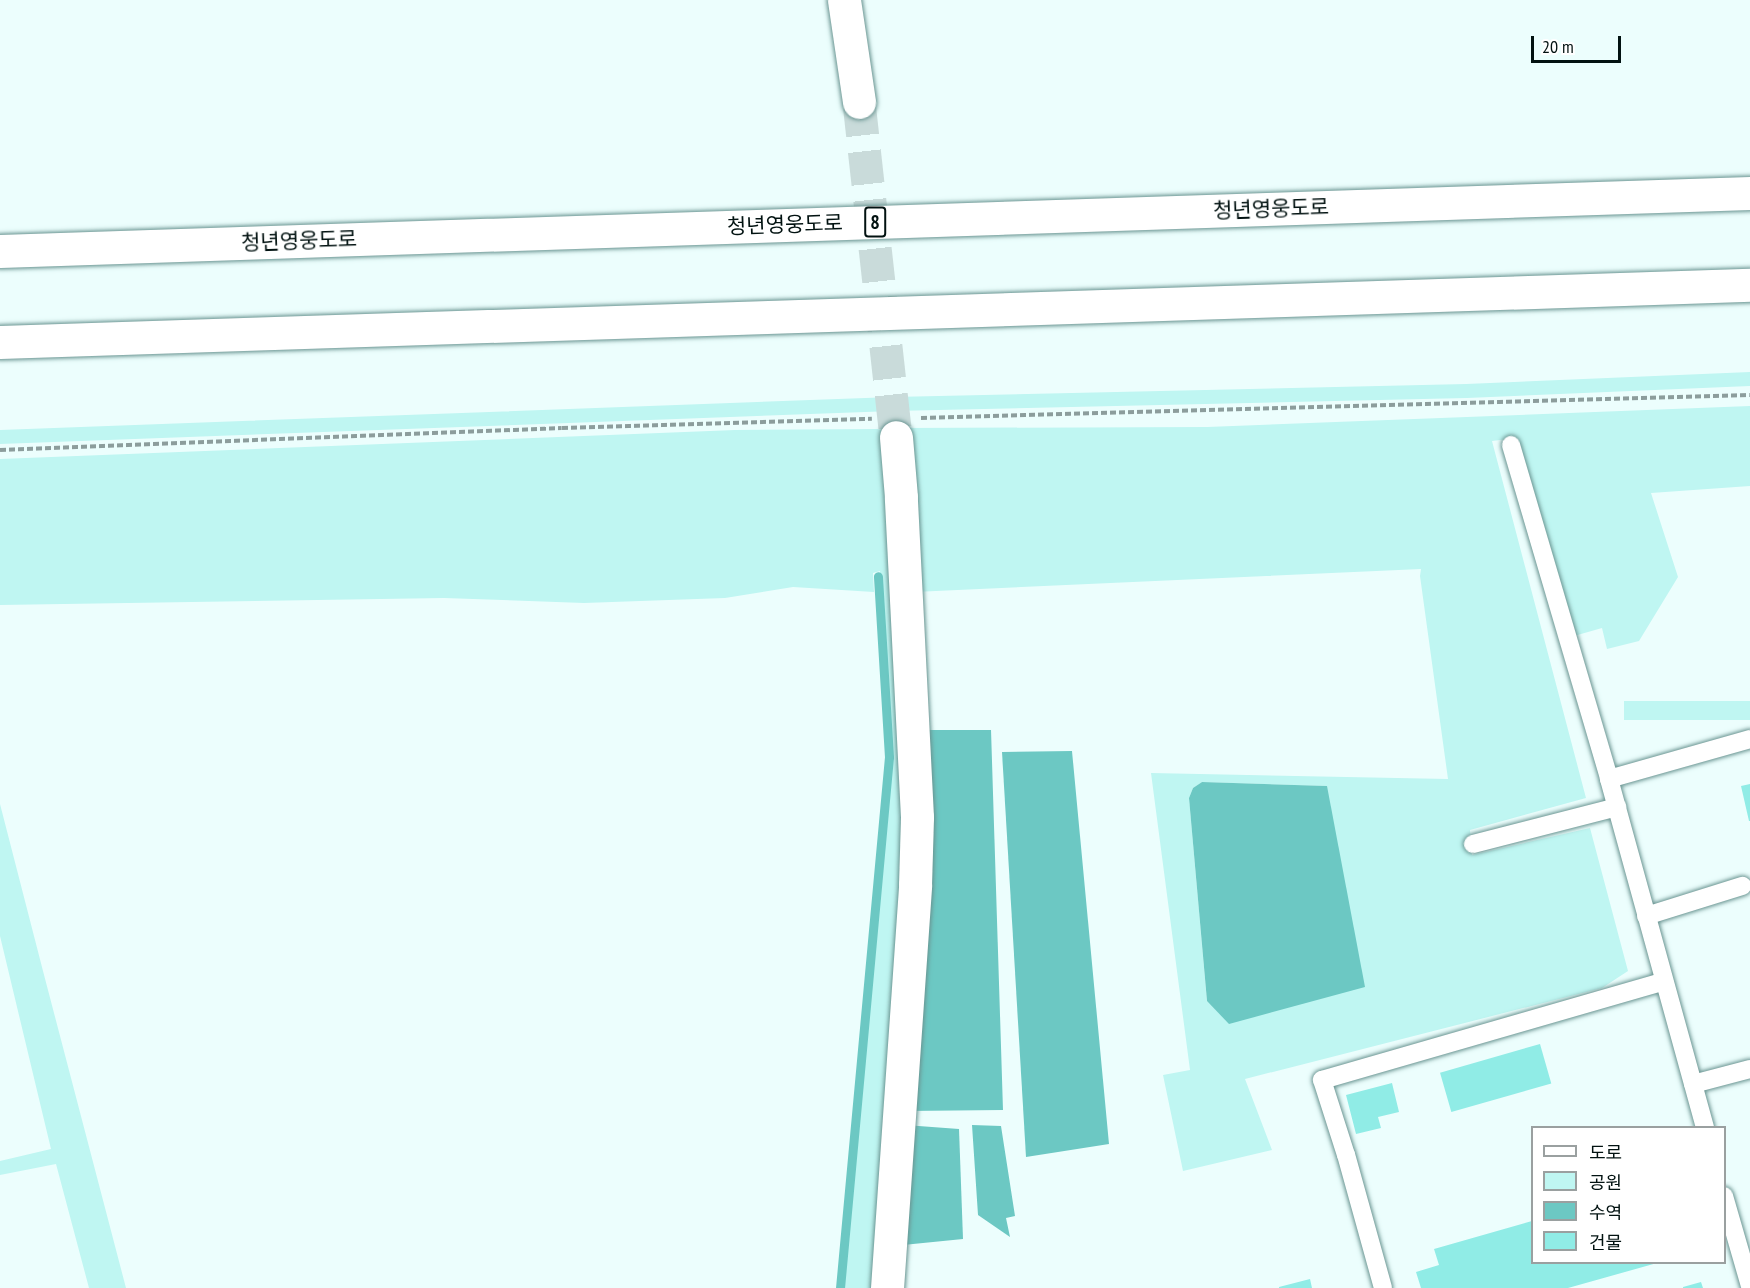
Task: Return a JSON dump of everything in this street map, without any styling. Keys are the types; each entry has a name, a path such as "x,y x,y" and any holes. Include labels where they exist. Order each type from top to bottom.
{"main road":[{"path":"844,0 859,102"},
{"name":"청년영웅도로","path":"0,251 1750,193"},
{"path":"0,342 1750,285"},
{"path":"887,1288 915,885 917,817 896,437"}],"lane":[{"path":"1511,445 1609,778 1704,1126"},
{"path":"1609,778 1750,739"},
{"path":"1473,844 1617,807"},
{"path":"1646,916 1742,886"},
{"path":"1383,1288 1346,1155 1322,1080 1664,981"},
{"path":"1693,1084 1750,1069"},
{"path":"1726,1200 1750,1286"}],"green space":[{"path":"1750,372 1750,386 1467,398 893,411 0,444 0,430 893,397 1466,384"},
{"path":"1750,406 1750,486 1651,493 1678,577 1639,641 1607,649 1602,628 1574,636 1516,438 1492,441 1586,798 1470,830 1472,855 1590,828 1628,971 1602,988 1245,1079 1272,1150 1183,1171 1163,1075 1190,1070 1151,773 1448,779 1420,576 1421,569 914,592 903,428 1207,427","holes":["1202,782 1327,786 1207,1002 1189,798 1193,788"]},
{"path":"877,429 893,431 910,778 879,1288 843,1288 843,1267 892,757 880,571 873,573 874,592 793,587 725,598 584,603 444,598 0,605 0,459 735,430"},
{"path":"1624,701 1750,701 1750,720 1624,720"},
{"path":"0,804 126,1288 89,1288 56,1164 0,1175 0,1161 51,1149 0,936"}],"water":[{"path":"920,730 991,730 1003,1110 906,1111"},
{"path":"1072,751 1109,1144 1026,1157 1002,752"},
{"path":"1202,782 1327,786 1365,987 1229,1024 1207,1001 1189,798 1193,788"},
{"path":"905,1125 959,1129 963,1239 903,1245"},
{"path":"972,1125 1001,1126 1015,1216 1006,1218 1010,1237 978,1215"}],"building":[{"path":"1750,784 1750,821 1749,821 1741,786"},
{"path":"1540,1044 1551,1083 1451,1112 1440,1073"},
{"path":"1392,1083 1399,1112 1378,1117 1381,1128 1356,1134 1346,1095"},
{"path":"1531,1221 1531,1264 1653,1264 1568,1288 1421,1288 1416,1272 1439,1265 1434,1249"},
{"path":"1310,1279 1312,1288 1279,1288 1279,1287"},
{"path":"1701,1282 1703,1288 1683,1288 1683,1287"}],"waterway":[{"path":"840,1288 889,757 878,576"}],"tunnel":[{"path":"859,102 896,437"}]}
